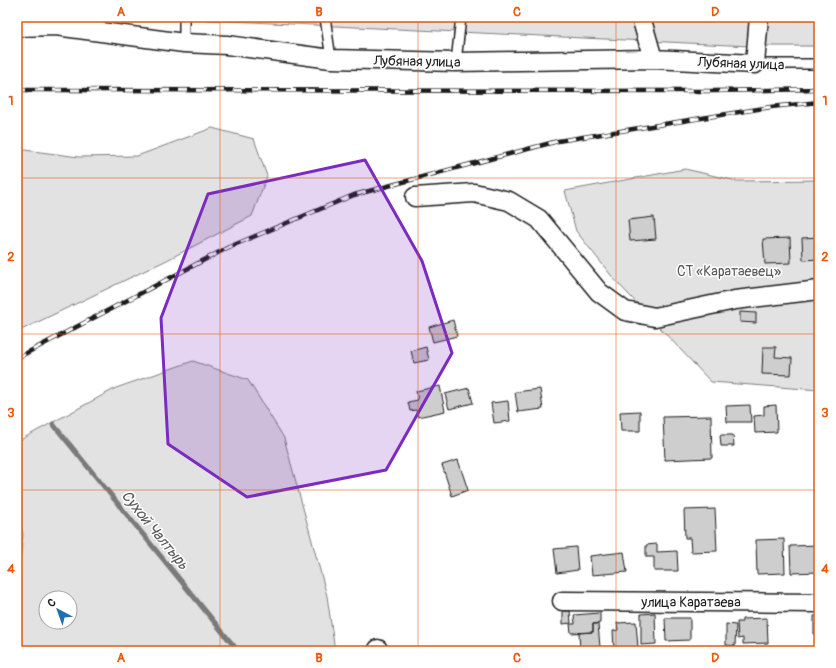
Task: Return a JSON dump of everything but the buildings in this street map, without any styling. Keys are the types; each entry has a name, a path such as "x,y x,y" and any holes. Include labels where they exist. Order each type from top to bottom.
{"street":[{"path":"641,17 653,59"},
{"path":"755,64 759,17"},
{"name":"Лубяная улица","path":"17,27 54,22 184,43 227,45 331,59 456,62 653,59 755,64"},
{"path":"415,197 474,193 509,201 539,219 599,292 625,311 656,317 735,300 819,290"},
{"name":"улица Каратаева","path":"562,601 819,603"}],"lane":[{"path":"184,17 184,43"},
{"path":"325,17 331,59"},
{"path":"456,62 461,17"},
{"name":"Лубяная улица","path":"755,64 819,64"}],"highlighted area":[{"path":"365,160 422,261 452,353 386,470 247,497 168,444 161,318 208,194"}],"green space":[{"path":"176,17 819,17 819,46 750,46 209,20"},
{"path":"212,128 254,139 267,176 252,216 165,261 17,332 17,150 79,157 137,156"},
{"name":"СТ «Каратаевец»","path":"685,169 737,181 819,180 819,390 711,382 614,279 576,231 565,191"},
{"path":"193,361 248,380 284,438 327,596 335,651 17,651 17,583 23,534 17,515 17,444 20,440 116,388"}],"waterway":[{"name":"Сухой Чалтырь","path":"53,424 238,651"}],"railway":[{"path":"17,90 713,91 819,89"},
{"path":"17,358 229,247 354,195 558,141 771,107 819,102"}]}
